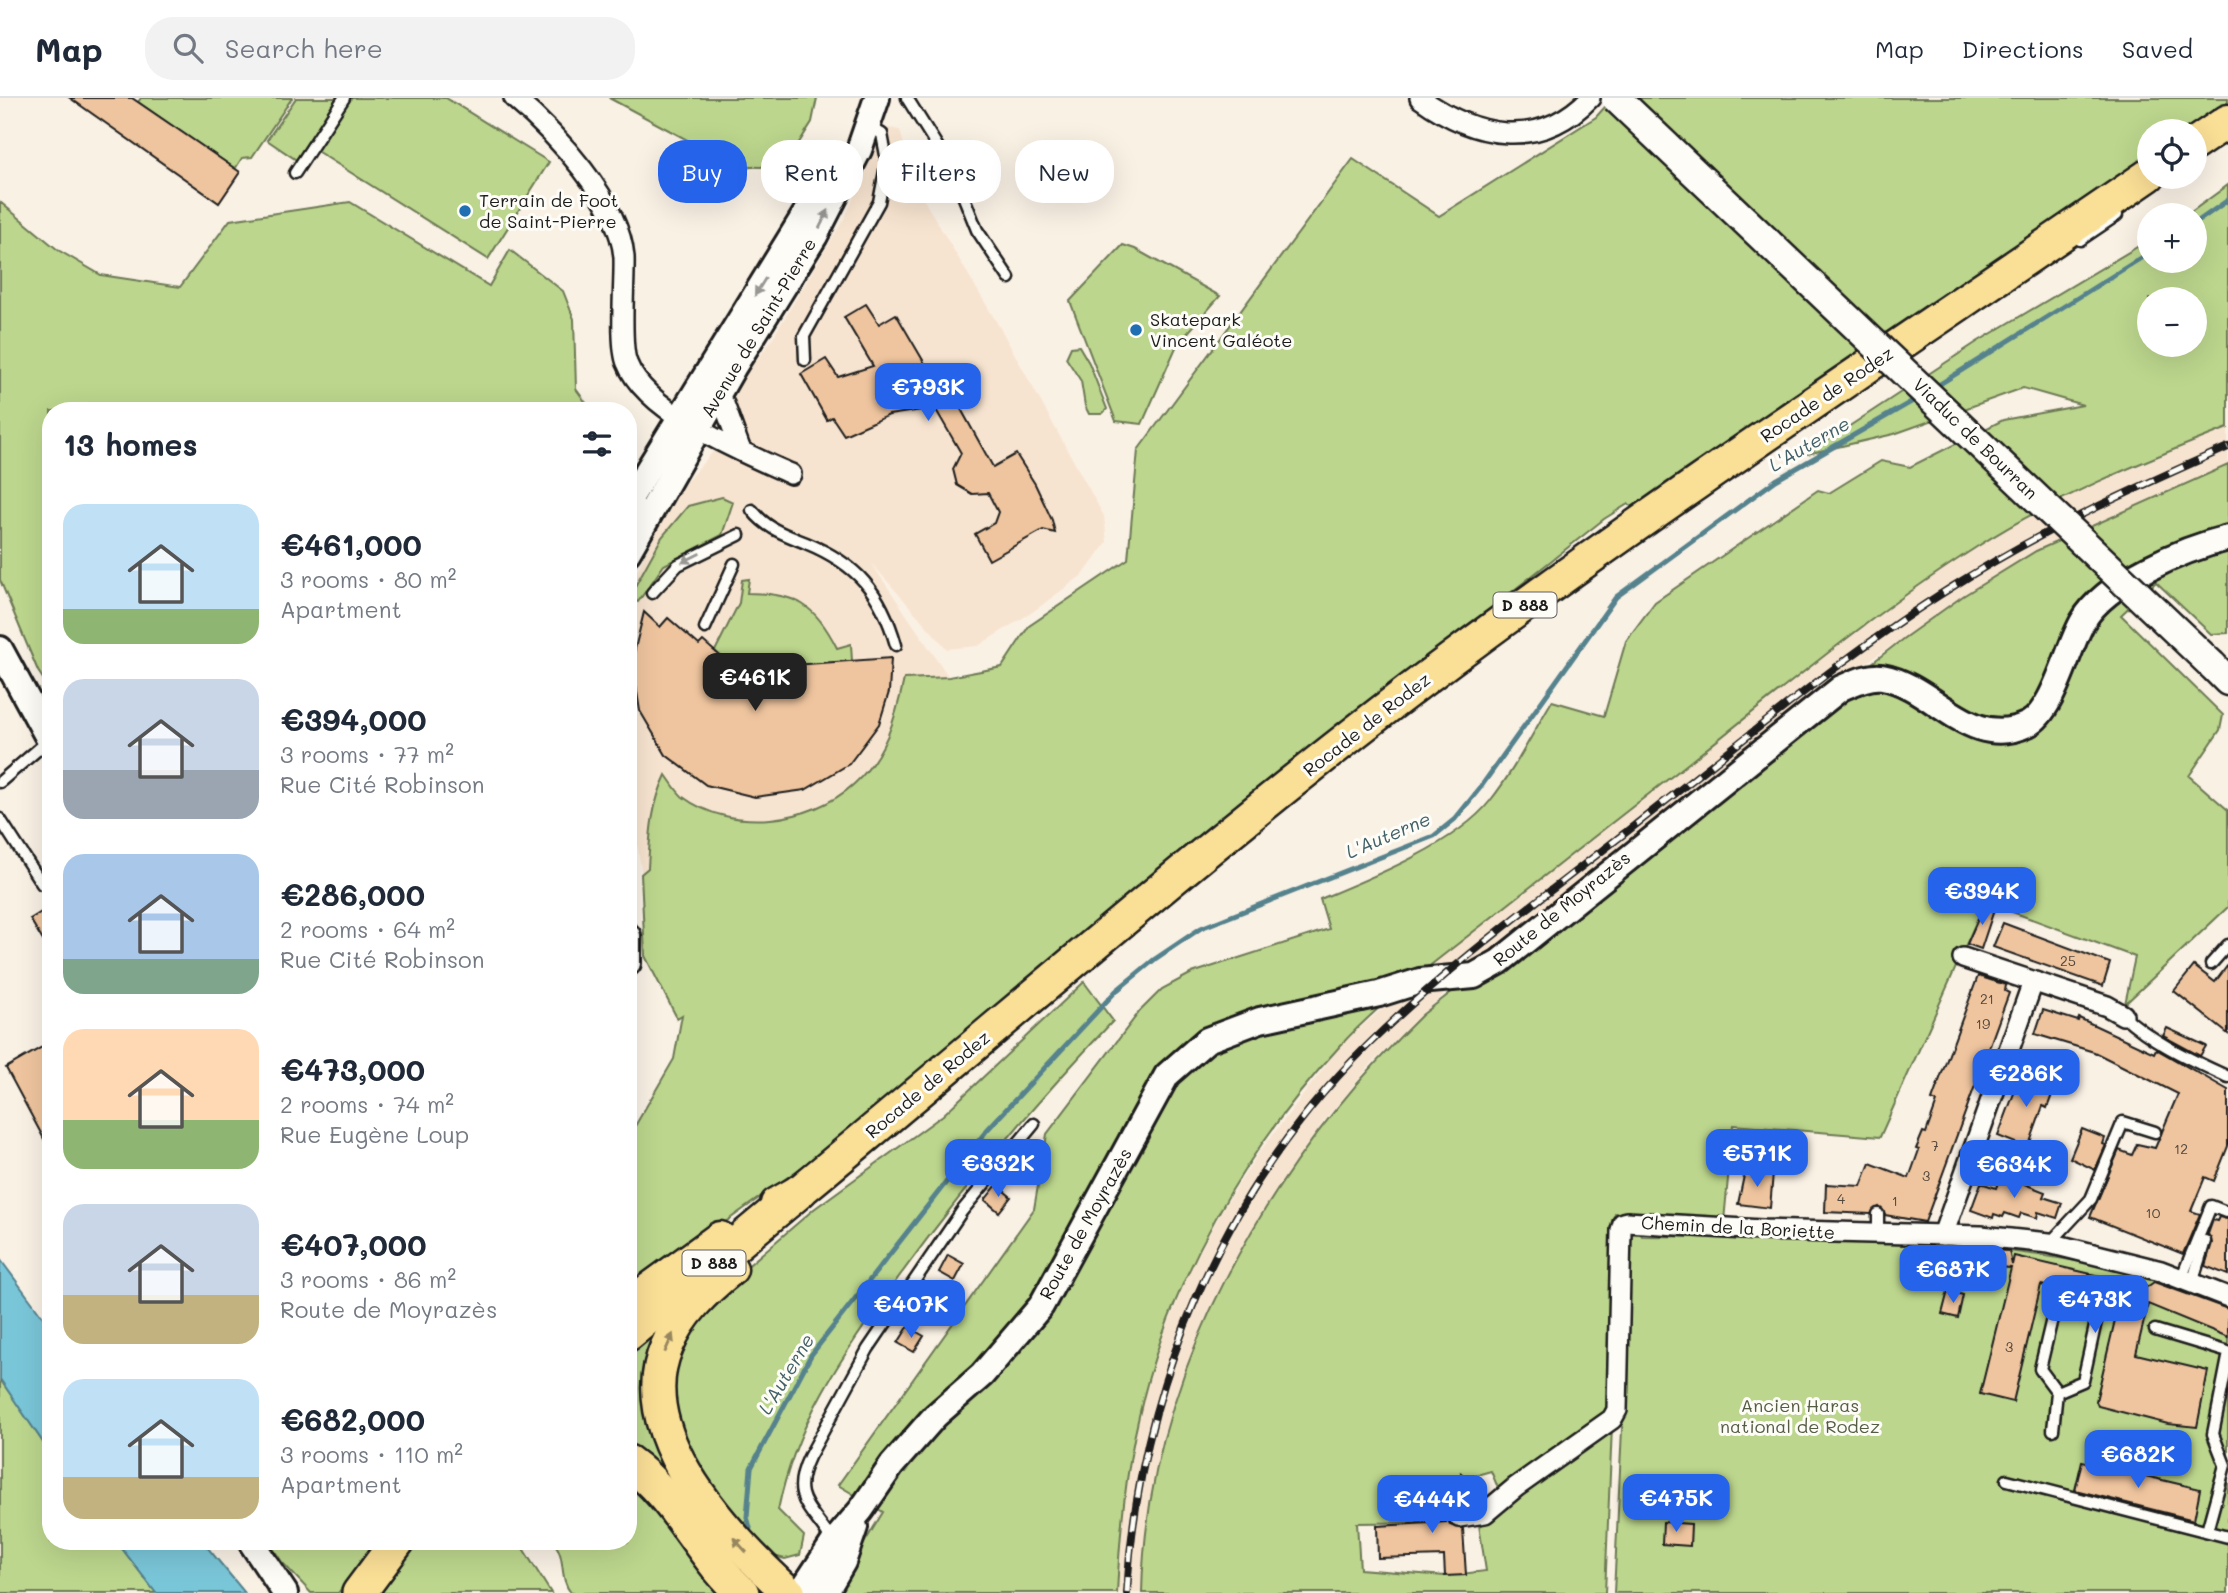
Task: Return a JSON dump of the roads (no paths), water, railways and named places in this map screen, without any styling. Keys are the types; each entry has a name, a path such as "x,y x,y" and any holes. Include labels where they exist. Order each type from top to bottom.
{"highway":[{"name":"Rocade de Rodez","path":"637,1327 800,1191"},
{"path":"637,1469 687,1522 739,1591"},
{"path":"377,1567 401,1550"}],"main road":[{"name":"Viaduc de Bourran","path":"1616,98 2220,673"},
{"path":"2207,135 2228,121"},
{"name":"Rocade de Rodez","path":"800,1191 1278,796 1450,660 1575,569 2137,185"},
{"path":"789,1593 733,1536 683,1472 659,1410 661,1366 676,1329 702,1293 928,1105 934,1080"},
{"path":"637,1298 736,1225 800,1191"}],"street":[{"path":"514,98 584,169 609,213 624,254 626,361 641,387 689,422 741,451 791,474"},
{"name":"Avenue de Saint-Pierre","path":"706,394 739,322 834,166 861,98"},
{"name":"Avenue de Saint-Pierre","path":"637,490 689,422 815,236 859,150 877,98"},
{"path":"1420,98 1457,123 1502,134 1524,133 1550,126 1590,98"},
{"path":"706,394 724,404 741,451"},
{"name":"Avenue de Saint-Pierre","path":"637,533 689,422"},
{"name":"Route de Moyrazès","path":"800,1593 833,1543 861,1510 892,1465 935,1416 982,1375 1041,1306 1167,1074 1207,1040 1260,1020 1379,994 1420,981 1474,976 1499,962 1841,688 1858,681 1881,677 1907,687 1974,728 1994,732 2012,730 2032,722 2048,700 2083,620 2108,590 2151,567 2228,538"},
{"path":"0,649 42,727"},
{"path":"1964,958 2107,1006 2123,1015"},
{"path":"1943,1235 2033,982"},
{"name":"Chemin de la Boriette","path":"1459,1517 1485,1513 1516,1487 1612,1419 1617,1410 1623,1223 1878,1235 1943,1235 2049,1243 2093,1252 2187,1281 2228,1297"},
{"name":"Route de Moyrazès","path":"825,1593 843,1562 861,1510"},
{"path":"256,1550 285,1593"}],"lane":[{"path":"295,173 344,98"},
{"path":"907,98 954,173 977,230 1009,278"},
{"path":"805,359 804,336 879,202 887,161 882,134 868,126"},
{"path":"2068,247 2099,230 2127,206 2140,189"},
{"path":"1997,278 2048,257"},
{"path":"637,507 689,422"},
{"path":"752,510 776,532 835,556 854,568 885,612 897,645"},
{"path":"652,593 678,565 739,535"},
{"path":"705,628 734,564"},
{"path":"0,782 42,748"},
{"path":"0,819 42,884"},
{"path":"2211,964 2228,945"},
{"path":"2123,1015 2138,1030 2173,1051 2228,1077"},
{"path":"2049,1243 2091,1199 2123,1122 2155,1132"},
{"path":"833,1543 803,1502 799,1489 801,1473 808,1457 876,1338 962,1211 1034,1124"},
{"path":"2187,1281 2211,1206 2226,1212"},
{"path":"1878,1214 1878,1235"},
{"path":"2187,1281 2205,1241"},
{"path":"2053,1430 2057,1392 2040,1369 2055,1307 2097,1317 2083,1381 2057,1392"},
{"path":"2155,1330 2228,1352"},
{"path":"2207,1531 2225,1465 2213,1434 2228,1357"},
{"path":"2007,1480 2228,1536"}],"water":[{"path":"0,1259 42,1316 42,1441 0,1379"},
{"path":"123,1550 210,1550 245,1593 156,1593"}],"waterway":[{"name":"L'Auterne","path":"2207,215 2228,200"},
{"name":"L'Auterne","path":"1932,389 2137,261"},
{"name":"L'Auterne","path":"750,1528 747,1517 751,1468 811,1355 987,1130 1116,991 1155,959 1201,928 1434,836 1455,819 1480,788 1616,597 1776,480 1918,398"}],"railway":[{"path":"1127,1593 1134,1517 1149,1442 1169,1369 1196,1297 1230,1229 1269,1164 1315,1103 1367,1046 1436,983 1509,923 1802,693 1913,612 2053,529 2228,447"}],"place":[{"name":"Terrain de Foot de Saint-Pierre","path":"465,211"},
{"name":"Skatepark Vincent Galéote","path":"1136,330"}],"park label":[{"name":"Ancien Haras national de Rodez","path":"1800,1416"}]}
